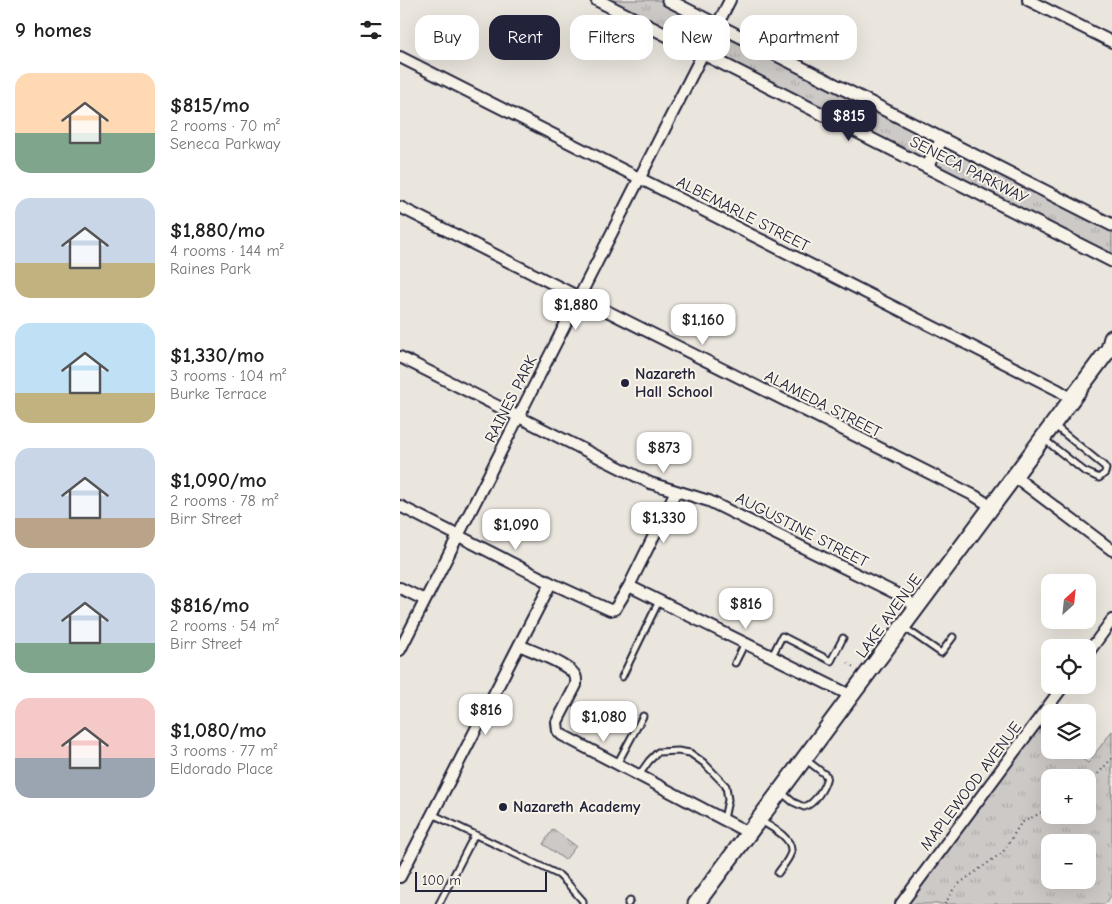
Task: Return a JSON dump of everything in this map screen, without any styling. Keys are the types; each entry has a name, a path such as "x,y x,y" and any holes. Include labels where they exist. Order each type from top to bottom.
{"main road":[{"name":"LAKE AVENUE","path":"696,904 1111,346"}],"street":[{"name":"SENECA PARKWAY","path":"597,0 663,34"},
{"name":"SENECA PARKWAY","path":"668,0 697,15"},
{"name":"RAINES PARK","path":"722,15 730,0"},
{"path":"1028,0 1112,42"},
{"name":"SENECA PARKWAY","path":"730,32 1112,225"},
{"name":"ALBEMARLE STREET","path":"400,57 1058,390 1072,399"},
{"name":"RAINES PARK","path":"400,650 699,60"},
{"name":"SENECA PARKWAY","path":"714,60 1112,261"},
{"path":"927,166 942,139"},
{"name":"ALAMEDA STREET","path":"400,207 975,496 992,507"},
{"name":"AUGUSTINE STREET","path":"400,357 650,483 709,501 901,596 917,607"},
{"path":"1014,476 1112,550"},
{"path":"400,506 551,583 610,610 615,609 629,586 676,491"},
{"path":"400,877 551,583"},
{"path":"629,586 852,696"},
{"path":"400,588 425,600"},
{"path":"1096,642 1112,620"},
{"path":"519,644 562,665 574,674 576,686 557,722 558,731 566,738 749,833"},
{"name":"MAPLEWOOD AVENUE","path":"901,904 1057,694"}],"lane":[{"path":"1042,438 1088,474 1099,478 1105,473 1106,469 1104,466 1053,424"},
{"path":"622,677 659,601"},
{"path":"903,626 940,653 953,637"},
{"path":"772,657 782,636 832,661 843,638"},
{"path":"735,663 745,643"},
{"path":"617,764 643,716"},
{"path":"638,775 658,752 678,751 690,753 726,786 728,800 724,819"},
{"path":"780,792 804,807 810,805 826,783 827,776 804,759"},
{"path":"432,814 474,836 559,875 583,901 583,904"},
{"path":"759,819 784,838 790,845 791,851 788,859 778,873"},
{"path":"439,904 474,836"}],"path":[{"path":"848,663 854,667"},
{"path":"1096,777 1112,758"},
{"path":"944,904 960,883 1003,852 1021,823 1041,813"}],"green space":[{"path":"608,0 659,0 689,15 663,15 663,28 653,23 653,15 638,15"},
{"path":"730,36 740,41 740,60 778,60 1112,229 1112,255 727,60 730,60"},
{"path":"1034,726 1041,731 1041,759 1082,759 1088,763 1091,759 1096,759 1096,752 1112,731 1112,895 1105,904 900,904"},
{"path":"553,829 576,846 565,860 543,844"}],"place":[{"name":"Nazareth Hall School","path":"625,383"},
{"name":"Nazareth Academy","path":"503,807"}]}
